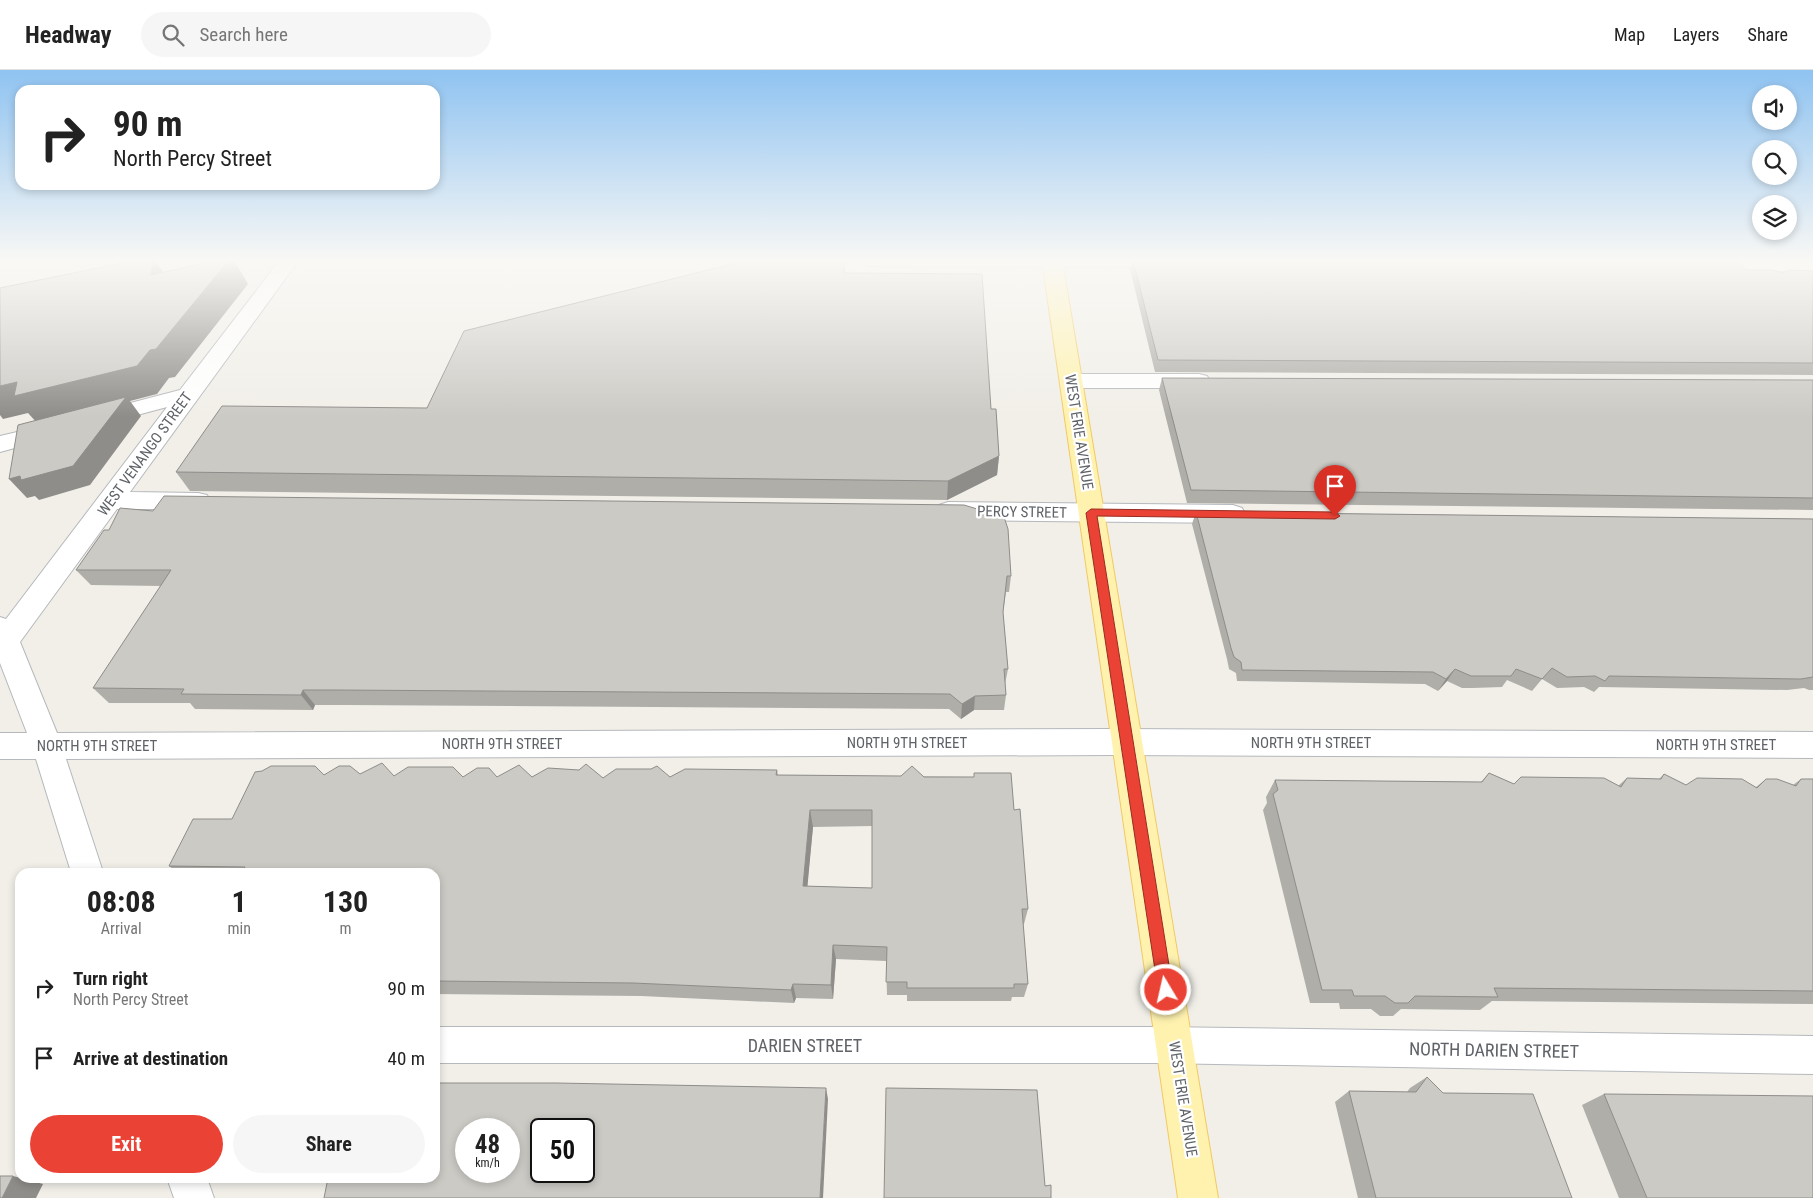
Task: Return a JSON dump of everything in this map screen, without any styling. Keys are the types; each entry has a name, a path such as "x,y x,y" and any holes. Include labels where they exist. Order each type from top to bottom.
{"main road":[{"name":"WEST ERIE AVENUE","path":"1060,313 1198,1198"}],"street":[{"name":"WEST VENANGO STREET","path":"2,639 112,500 250,313"},
{"path":"1071,381 1217,381"},
{"path":"0,444 188,395"},
{"path":"112,500 221,502"},
{"name":"PERCY STREET","path":"922,511 1256,515"},
{"path":"2,639 47,746 86,868"},
{"name":"NORTH 9TH STREET","path":"0,746 1127,742 1813,745"},
{"name":"DARIEN STREET","path":"440,1045 1174,1046"},
{"name":"NORTH DARIEN STREET","path":"1174,1046 1813,1055"},
{"path":"189,1183 194,1198"}],"building":[{"path":"0,313 186,313 156,349 150,350 137,366 14,396 17,382 0,386"},
{"path":"537,313 985,313 991,409 996,409 999,456 948,481 176,472 222,406 427,408 464,331"},
{"path":"1146,313 1813,313 1813,363 1158,360"},
{"path":"1162,378 1813,380 1813,498 1191,490"},
{"path":"126,397 73,466 21,480 20,476 9,479 18,425"},
{"path":"164,496 964,505 1004,517 1008,529 1011,576 1007,576 1003,612 1008,669 1004,669 1006,695 975,696 962,704 950,694 303,690 301,695 181,694 184,689 93,688 171,570 76,570 104,530 109,530 120,508 153,511"},
{"path":"1196,512 1813,519 1813,677 1801,679 1609,676 1605,681 1595,676 1567,677 1552,668 1542,679 1516,669 1511,676 1471,676 1455,669 1446,679 1433,672 1242,670 1241,662 1234,657 1231,648"},
{"path":"382,763 394,776 408,767 453,767 463,777 477,768 489,768 497,777 519,765 532,777 548,768 579,770 586,764 603,778 616,769 651,769 657,766 670,777 685,769 777,770 776,775 901,776 912,766 924,777 974,777 974,773 1011,773 1014,810 1020,809 1028,909 1022,909 1028,984 1014,984 1014,988 907,988 907,982 886,982 887,947 833,945 831,985 793,984 791,990 633,983 440,981 440,868 169,866 193,819 232,819 255,772 262,771 271,766 315,766 324,775 339,766 350,766 360,774","holes":["810,810 872,810 872,888 803,886"]},
{"path":"1489,773 1514,784 1521,777 1604,778 1621,787 1627,778 1661,779 1664,774 1686,785 1697,778 1742,779 1757,788 1766,779 1777,779 1796,786 1801,779 1813,779 1813,991 1494,988 1498,997 1415,996 1408,1003 1395,1003 1385,996 1354,996 1352,990 1322,990 1273,794 1278,790 1275,780 1482,782"},
{"path":"1427,1077 1443,1093 1533,1094 1572,1198 1376,1198 1349,1091 1416,1092"},
{"path":"440,1083 556,1083 826,1088 820,1198 324,1198 327,1183 440,1183"},
{"path":"886,1088 1037,1090 1045,1186 1051,1185 1051,1198 884,1198"},
{"path":"1604,1094 1813,1096 1813,1198 1647,1198"},
{"path":"0,1176 13,1176 2,1198 0,1198"}],"route":[{"path":"1166,990 1091,513 1335,516"}]}
